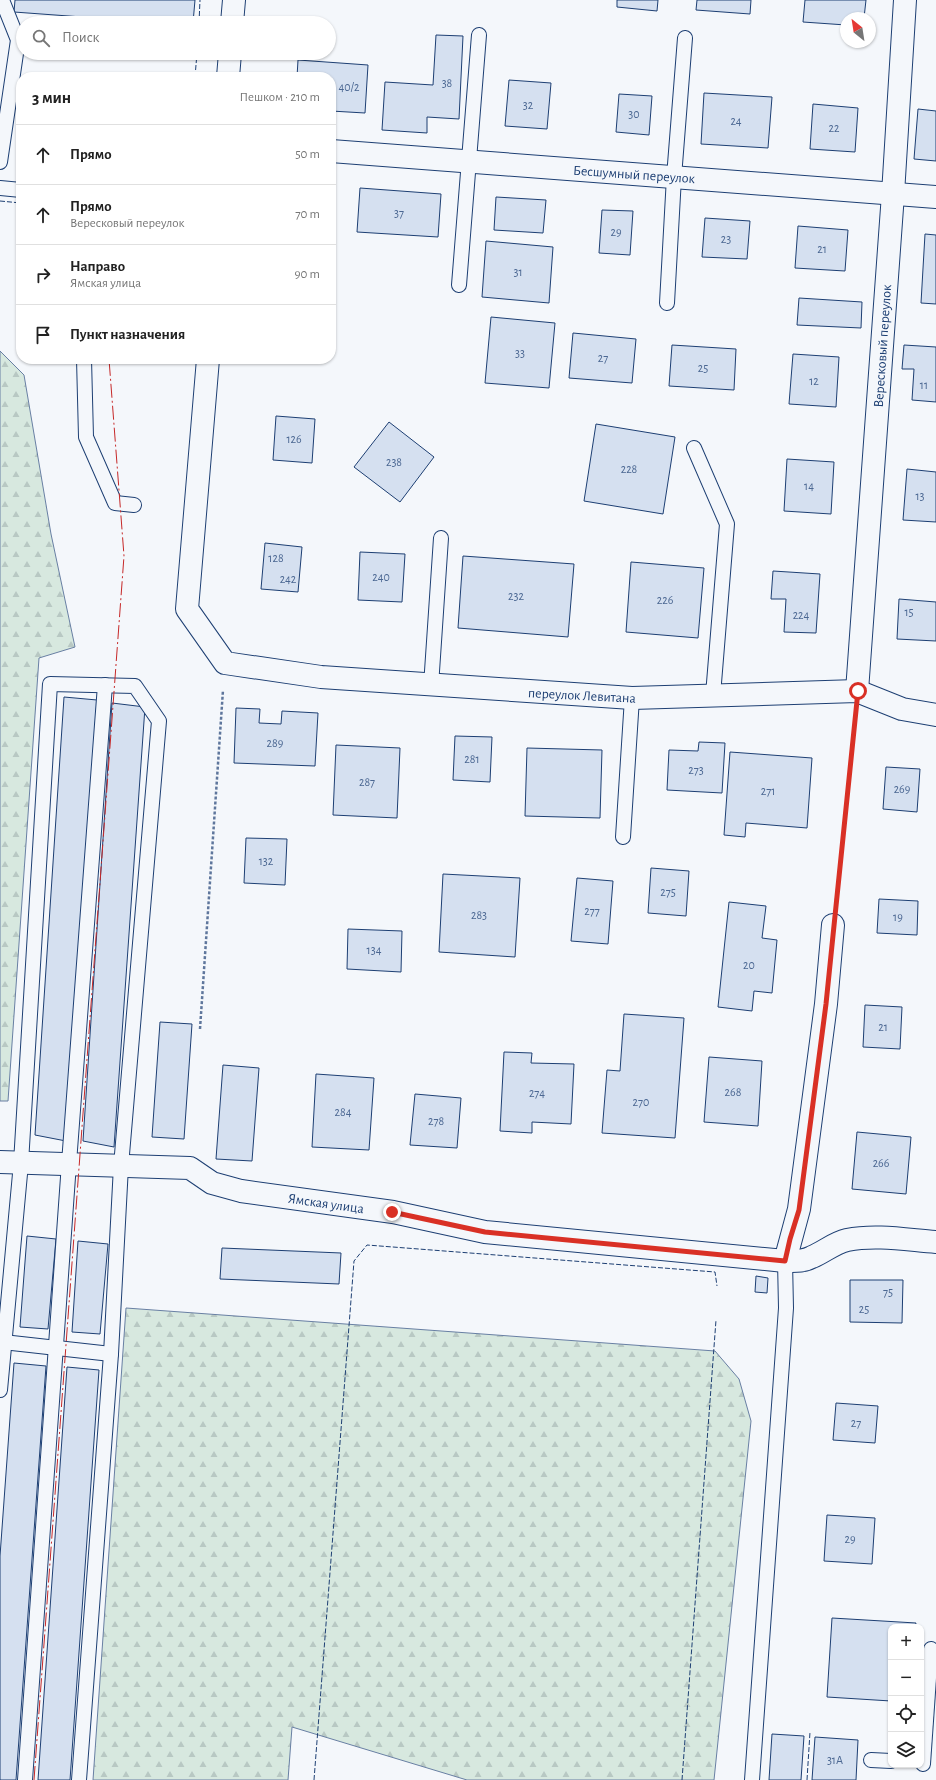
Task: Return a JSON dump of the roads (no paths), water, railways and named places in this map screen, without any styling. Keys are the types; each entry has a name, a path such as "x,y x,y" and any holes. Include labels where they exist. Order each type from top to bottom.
{"street":[{"path":"233,16 234,0"},
{"name":"Вересковый переулок","path":"858,691 894,194 905,0"},
{"path":"228,72 229,60"},
{"name":"Бесшумный переулок","path":"336,152 936,197"},
{"name":"переулок Левитана","path":"208,364 187,609 225,663 321,677 431,686 632,698 858,691 902,709 936,715"},
{"path":"785,1261 799,1210 826,1004 833,925"},
{"name":"Ямская улица","path":"10,1162 190,1168 212,1183 241,1191 392,1212 485,1232 785,1261 799,1261 811,1258 831,1246 847,1240 867,1238 936,1242"}],"lane":[{"path":"2,0 16,35"},
{"path":"459,285 479,35"},
{"path":"667,303 674,177 685,38"},
{"path":"0,162 16,54"},
{"path":"0,188 16,190"},
{"path":"84,364 86,437 115,503 134,505"},
{"path":"694,448 727,524 713,695"},
{"path":"431,686 441,538"},
{"path":"0,1390 10,1162 50,684 135,686 159,721 121,1166 111,1354 79,1780"},
{"path":"25,1780 105,685"},
{"path":"623,837 632,698"},
{"path":"752,1780 786,1308 785,1261"},
{"path":"3,1342 111,1354"},
{"path":"927,1764 931,1649"},
{"path":"871,1760 888,1761"}]}
